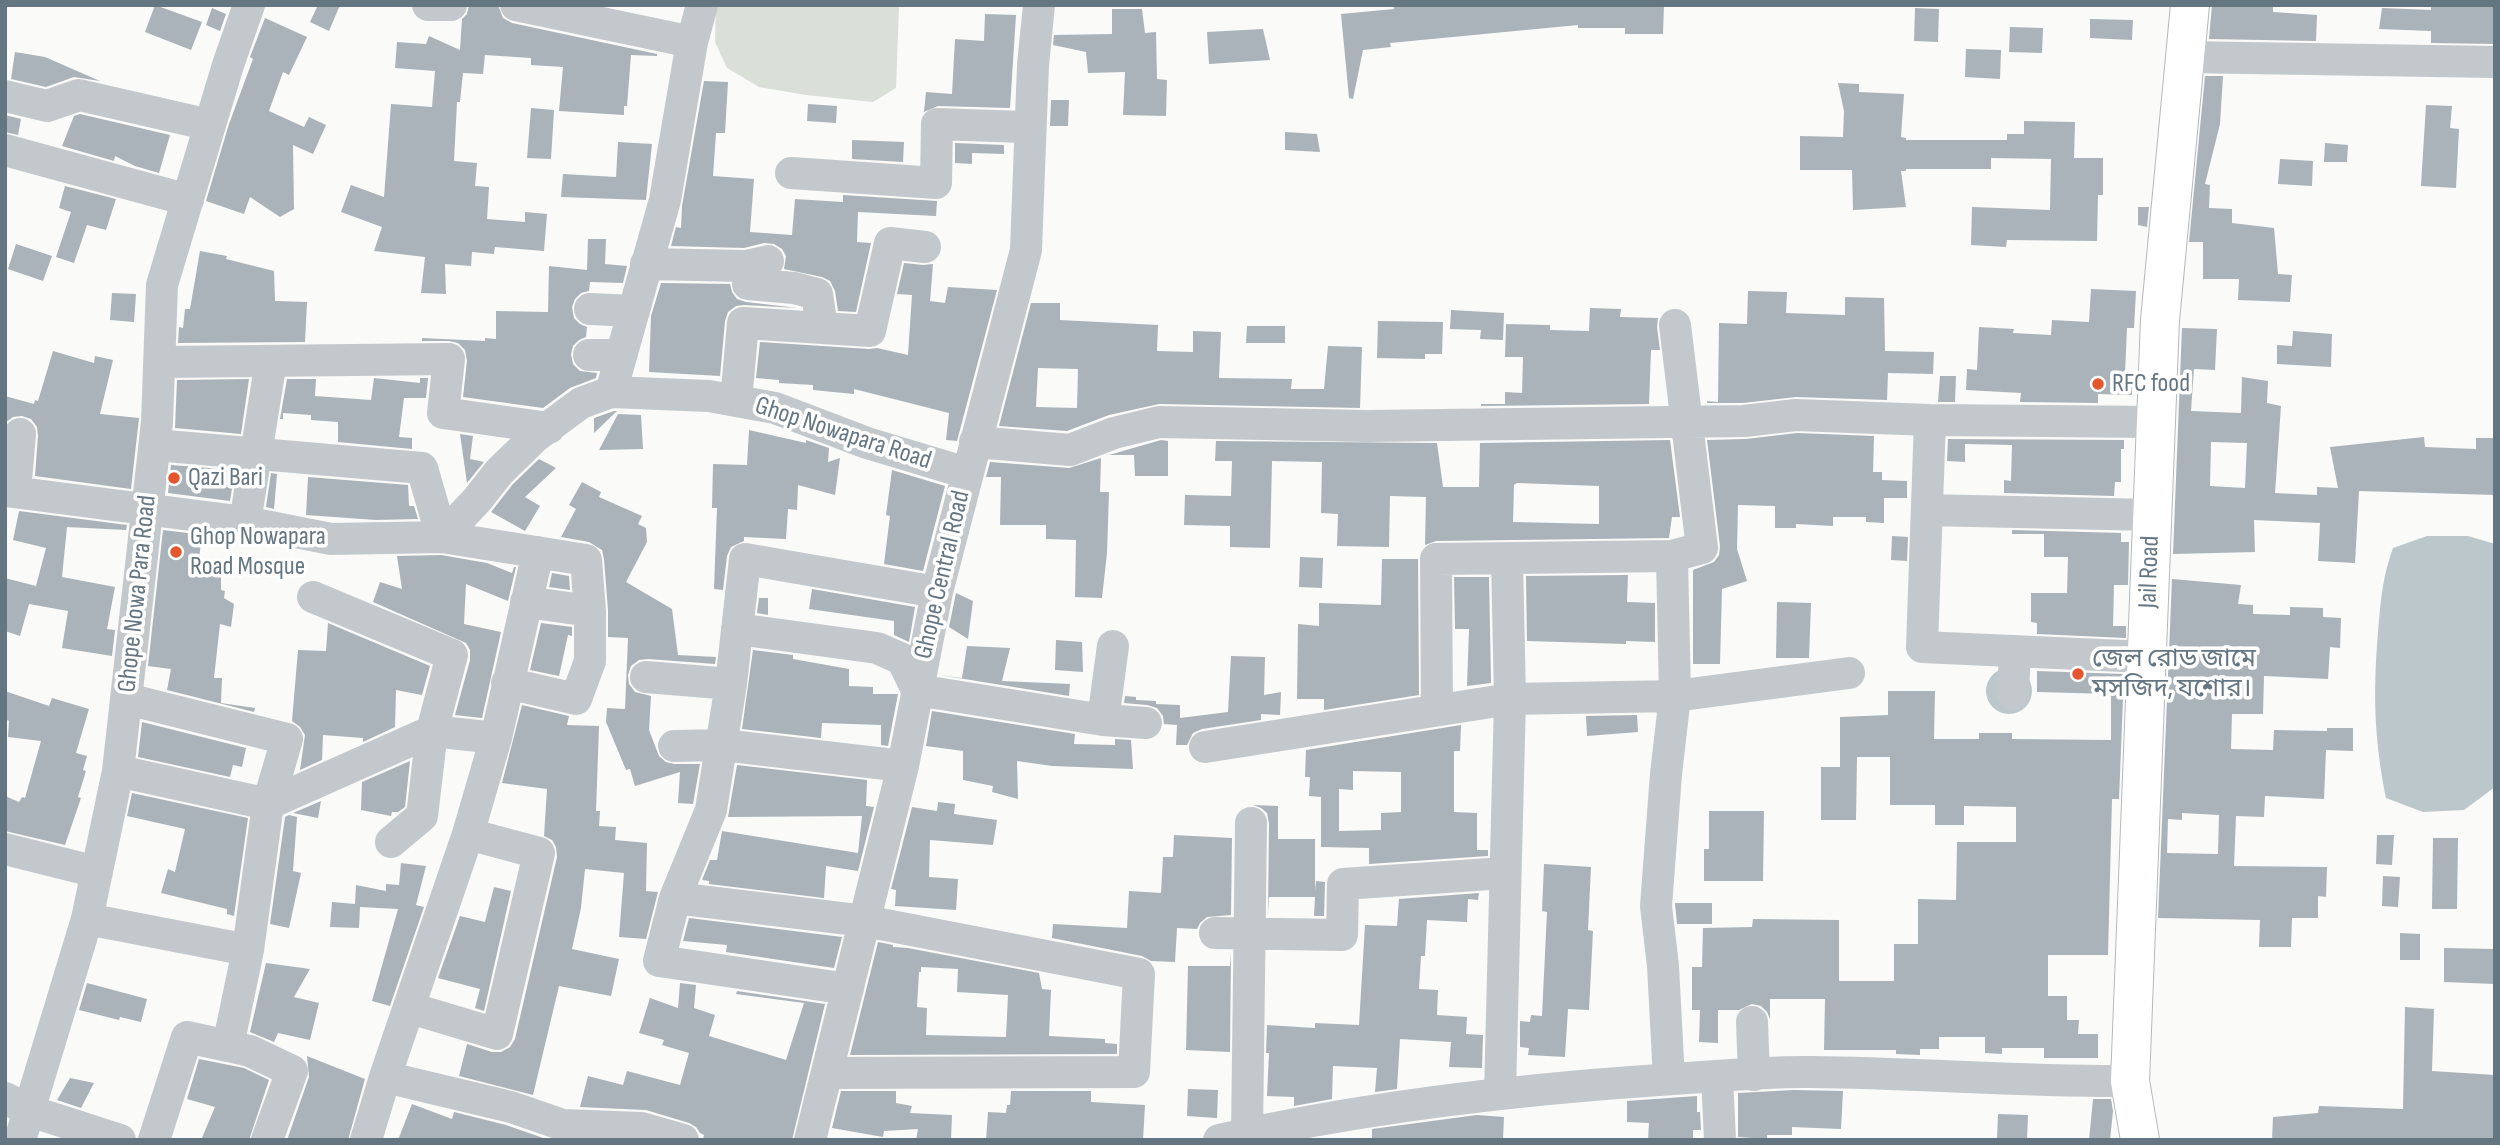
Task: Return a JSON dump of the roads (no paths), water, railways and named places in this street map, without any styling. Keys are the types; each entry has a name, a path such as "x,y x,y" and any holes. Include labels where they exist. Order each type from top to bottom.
{"highway":[{"name":"Jail Road","path":"2140,1140 2130,1081 2155,422 2160,320 2190,5"}],"street":[{"name":"Ghope Nowa Para Road","path":"18,1116 87,919 118,771 155,445 162,285 249,5"},
{"path":"516,5 692,42"},
{"path":"611,392 665,200 692,42 702,5"},
{"name":"Ghope Central Road","path":"810,1140 903,766 937,592 1026,250 1038,5"},
{"path":"2184,57 2495,62"},
{"path":"5,96 47,106 79,95 210,125"},
{"path":"791,173 936,183 937,124 1024,127"},
{"path":"5,150 188,200"},
{"path":"736,401 743,323 870,331 890,243 925,247"},
{"path":"646,264 754,270 794,288 817,294 822,328"},
{"path":"753,324 754,270"},
{"path":"590,309 634,311"},
{"path":"1437,709 1436,559 1672,556 1702,548 1675,325"},
{"path":"589,355 621,355"},
{"path":"159,362 449,359 443,412 549,428"},
{"path":"245,522 271,361"},
{"name":"Ghop Nowapara Road","path":"442,537 499,472 535,437 581,403 611,392 709,396 775,408 857,439 967,473"},
{"path":"975,442 1070,450 1114,433 1159,422 1367,426 1744,421 1796,415 1930,420 2155,422"},
{"path":"1930,420 1922,647 2146,657"},
{"path":"20,434 10,491 245,522 331,539 442,537 586,560 590,661 576,699 507,683"},
{"path":"155,445 422,468 442,537"},
{"path":"1927,510 2152,515"},
{"path":"366,1140 468,834 496,738 538,552"},
{"path":"1669,1079 1663,966 1656,906 1675,696 1672,556"},
{"path":"848,989 659,961 675,898 711,810 731,684 745,559 937,592"},
{"path":"1500,1093 1510,699 1507,559"},
{"path":"313,597 452,655 432,731 422,816 391,842"},
{"path":"526,602 590,611"},
{"path":"737,629 877,648 902,659 917,690 1103,720 1146,723"},
{"path":"1103,720 1113,646"},
{"path":"2013,694 2015,651"},
{"path":"1205,747 1510,699 1675,696 1849,673"},
{"path":"646,677 731,684"},
{"path":"127,699 287,739 268,804 248,950 228,1046"},
{"path":"118,771 268,804 432,731 496,738"},
{"path":"674,746 722,746 903,766"},
{"path":"1251,823 1250,934 1233,1137 1346,1127 1500,1093 1669,1079 1810,1072 2052,1082 2130,1081"},
{"path":"410,1008 497,1034 538,853 468,834"},
{"path":"5,849 97,872"},
{"path":"1215,933 1342,935 1343,884 1505,873"},
{"path":"675,898 865,920 1139,974 1134,1072 827,1073"},
{"path":"87,919 248,950"},
{"path":"1752,1022 1754,1075"},
{"path":"154,1140 187,1037 250,1051 292,1071 267,1140"},
{"path":"385,1077 511,1107 563,1125 683,1140"},
{"path":"1717,1077 1720,1140"},
{"path":"18,1116 120,1140"}],"place":[{"name":"RFC food","path":"2098,384"},
{"name":"Qazi Bari","path":"174,478"},
{"name":"Ghop Nowapara Road Mosque","path":"176,552"},
{"name":"জেল রোড জামে মসজিদ, যশোর।","path":"2078,674"}]}
